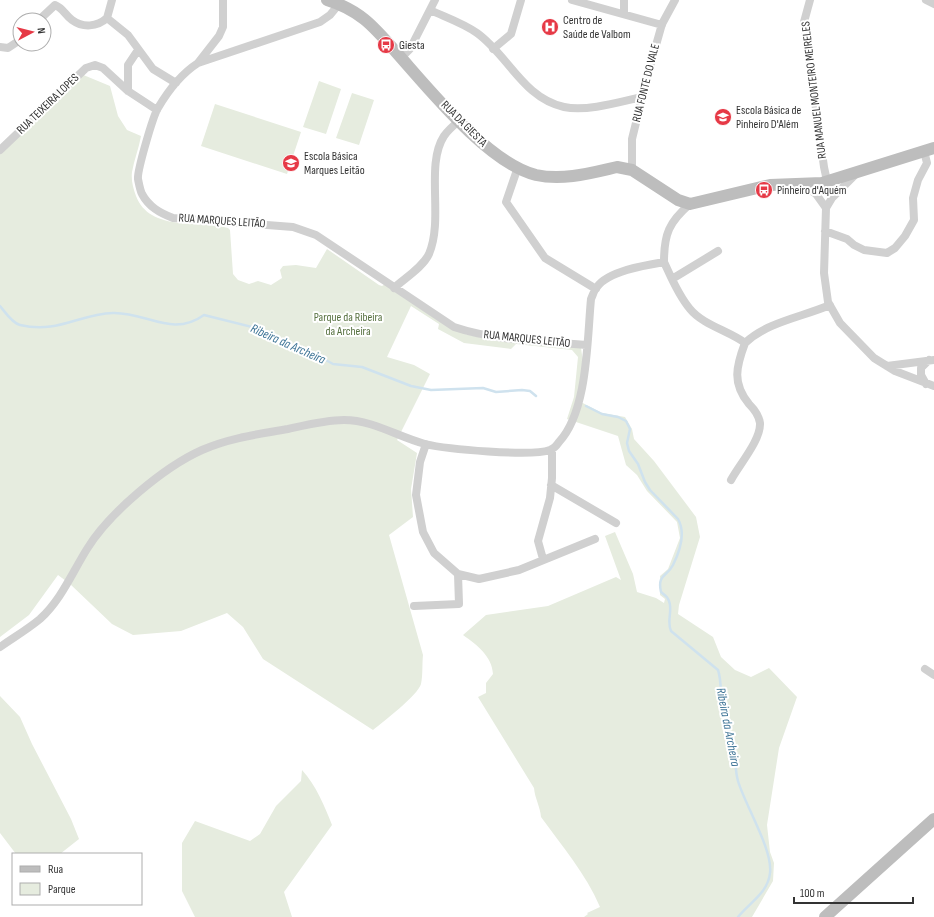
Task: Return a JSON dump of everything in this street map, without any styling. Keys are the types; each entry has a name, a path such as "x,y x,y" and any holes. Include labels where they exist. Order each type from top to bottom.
{"street":[{"path":"48,12 55,6 61,8 71,20 92,26 107,18 112,0"},
{"path":"198,63 219,36 223,27 223,0"},
{"name":"RUA DA GIESTA","path":"327,0 345,5 369,22 482,144 518,167 536,174 558,177 617,168 632,170"},
{"path":"401,58 410,49 435,0"},
{"path":"494,49 511,34 521,0"},
{"path":"572,0 662,25"},
{"path":"624,0 624,14"},
{"name":"RUA FONTE DO VALE","path":"632,170 632,139 642,97 662,25 675,0"},
{"name":"RUA MANUEL MONTEIRO MEIRELES","path":"810,0 804,22 827,181"},
{"path":"926,0 934,4"},
{"name":"RUA MARQUES LEITÃO","path":"339,4 330,15 320,22 198,63 185,72 157,110 142,159 138,178 142,194 150,206 173,218 293,227 316,235 454,327 473,333 586,345"},
{"path":"430,10 477,33 494,49 526,85 552,104 578,108 642,97"},
{"path":"107,18 128,35 153,69 176,83"},
{"path":"0,47 8,48 12,45"},
{"path":"128,91 128,65 138,50"},
{"name":"RUA TEIXEIRA LOPES","path":"0,150 86,68 95,65 103,68 128,91 157,110"},
{"path":"394,288 422,263 429,254 436,219 436,163 444,136 460,120"},
{"path":"632,170 678,200 690,204 770,185 827,181 929,149 927,163 918,180 913,198 914,220 905,236 895,248 888,253 864,250 854,245 847,239 825,230"},
{"path":"518,167 506,202 546,258 596,289"},
{"path":"859,170 832,198 826,208 824,273 830,305 840,323 874,358 886,366 930,385"},
{"path":"801,184 816,194 826,208"},
{"path":"690,204 671,225 664,242 664,262 690,310 702,319 734,334 745,343"},
{"path":"672,278 718,251"},
{"path":"0,647 40,619 60,595 88,547 103,526 156,478 183,459 197,452 244,437 317,423 344,420 370,424 426,444 495,452 537,452 552,450 560,442 567,431 580,401 591,299 597,286 616,274 632,268 664,262"},
{"path":"731,480 755,441 760,422 756,414 742,396 738,386 738,365 745,343 767,328 830,305"},
{"path":"886,366 932,360"},
{"path":"930,385 921,375 921,368 932,360"},
{"path":"426,444 420,462 416,495 423,532 434,554 458,574 479,579 519,570 595,539"},
{"path":"543,559 538,541 550,498 552,485 552,450"},
{"path":"552,485 616,523"},
{"path":"414,606 459,604 458,574"},
{"path":"926,669 934,675"},
{"path":"825,917 934,819"}],"green space":[{"name":"Parque da Ribeira da Archeira","path":"81,74 110,86 118,116 127,130 141,136 132,172 132,178 136,196 143,207 152,215 163,220 228,228 230,230 233,274 238,280 249,284 258,281 271,285 282,278 280,270 283,266 296,265 316,268 327,249 379,285 382,286 387,283 465,334 496,341 508,336 581,348 583,362 577,400 602,413 625,417 632,429 634,439 654,461 696,517 700,537 679,605 678,614 713,637 721,657 735,670 751,677 769,668 797,697 779,748 767,825 770,852 774,863 773,881 752,917 584,917 588,914 587,913 600,907 588,883 573,860 541,817 534,788 478,697 486,693 486,683 493,674 492,668 487,656 463,635 486,615 548,606 616,577 621,580 605,536 615,532 633,574 637,592 656,598 664,603 665,599 660,595 660,576 668,569 680,538 677,522 647,491 637,475 626,465 618,436 567,419 574,397 578,357 572,350 516,344 511,349 464,343 438,329 439,324 411,306 387,357 414,365 430,374 397,440 417,453 411,489 413,517 389,535 423,655 422,677 421,684 414,695 373,730 263,659 243,627 227,613 181,631 133,635 112,624 70,584 58,575 29,615 0,637 0,151"},
{"path":"319,81 341,89 326,134 303,127"},
{"path":"352,93 374,100 359,145 336,138"},
{"path":"215,104 301,132 287,174 201,146"},
{"path":"0,696 20,717 32,744 71,819 79,839 61,853 15,853 0,833"},
{"path":"302,770 316,789 332,825 284,892 292,917 195,917 182,891 182,843 195,821 250,841 260,834 276,806 301,781"}],"waterway":[{"name":"Ribeira da Archeira","path":"0,306 17,324 34,327 46,327 101,314 113,313 137,316 170,324 181,324 192,321 204,315 260,329 297,350 313,353 333,364 362,367 411,386 431,390 483,388 496,392 522,390 530,391 536,396"},
{"name":"Ribeira da Archeira","path":"586,406 602,414 618,417 626,421 630,429 627,443 629,451 638,464 650,490 678,519 682,530 678,554 671,569 663,576 660,582 661,592 667,597 670,603 669,623 671,631 718,670 722,706 734,751 736,774 763,840 770,863 769,880 766,886 738,917"}],"place":[{"name":"Centro de Saúde de Valbom","path":"550,27"},
{"name":"Giesta","path":"386,45"},
{"name":"Escola Básica de Pinheiro D'Além","path":"723,117"},
{"name":"Escola Básica Marques Leitão","path":"291,163"},
{"name":"Pinheiro d'Aquém","path":"764,190"}]}
